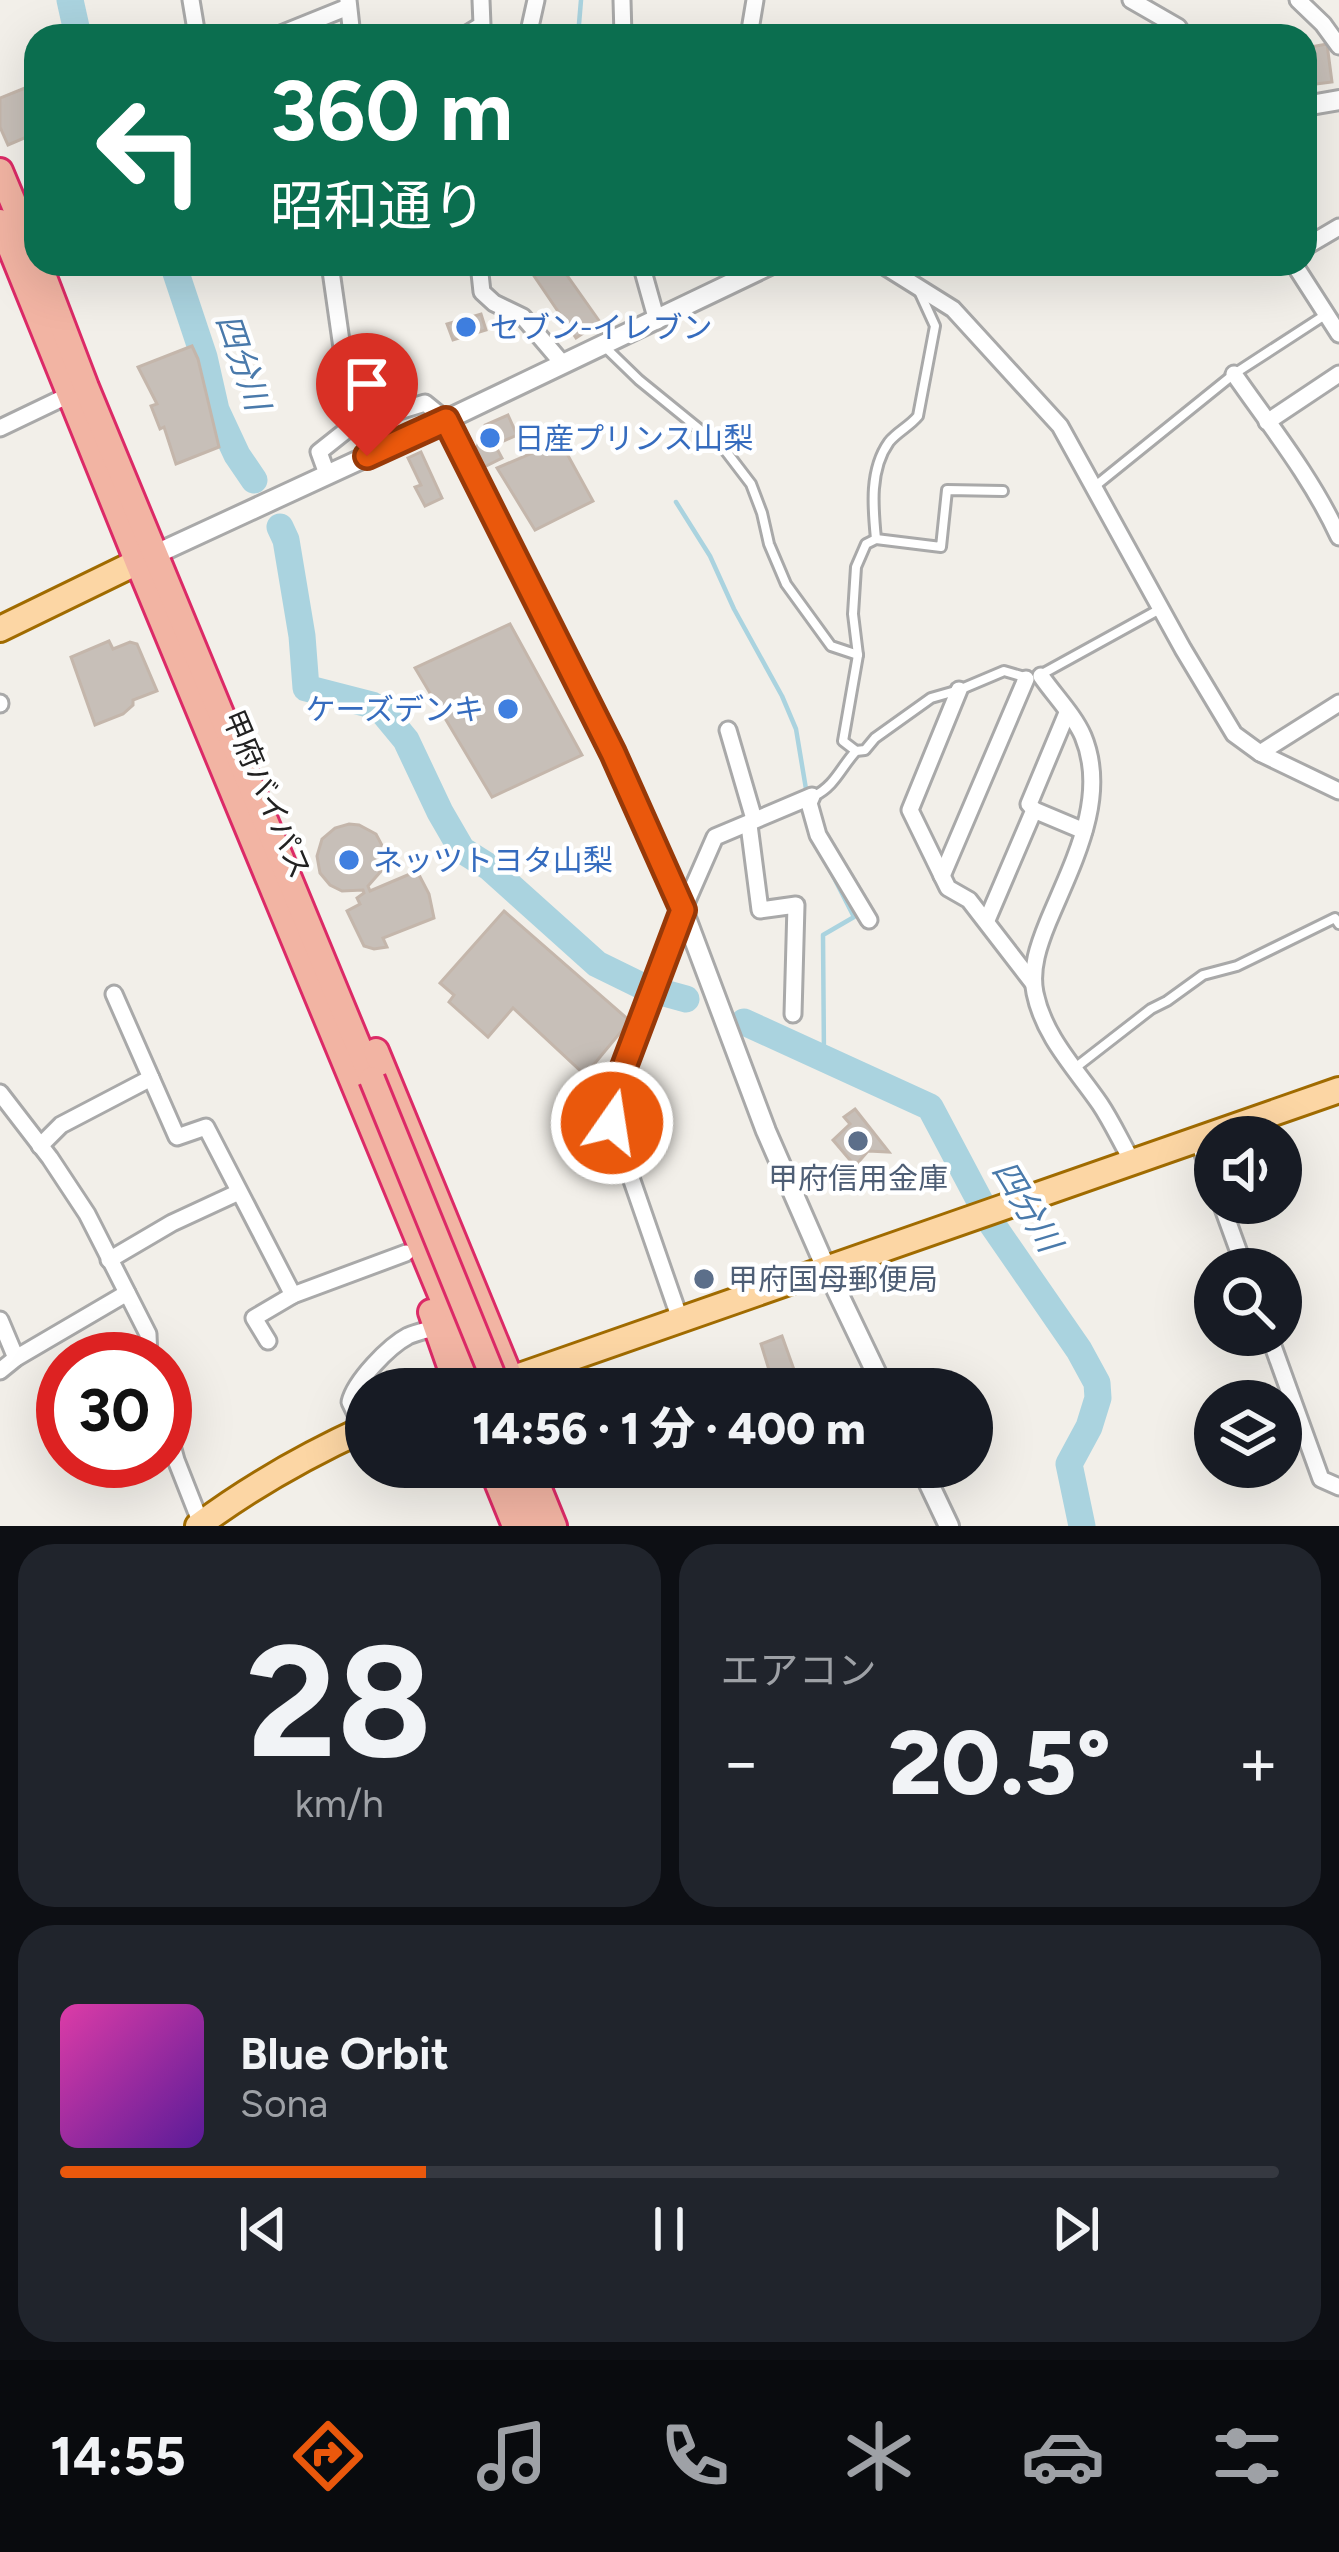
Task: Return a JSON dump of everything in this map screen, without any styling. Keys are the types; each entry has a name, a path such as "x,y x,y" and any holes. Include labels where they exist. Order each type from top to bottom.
{"highway":[{"name":"甲府バイパス","path":"0,171 24,229"},
{"name":"甲府バイパス","path":"0,222 284,886 473,1368"},
{"name":"甲府バイパス","path":"43,276 147,558"},
{"path":"284,886 289,961 451,1368"},
{"path":"284,886 333,944 501,1368"},
{"name":"甲府バイパス","path":"363,1083 499,1368"},
{"path":"500,1488 515,1526"},
{"path":"520,1488 535,1526"},
{"path":"539,1488 554,1526"},
{"path":"556,1488 571,1526"}],"main road":[{"path":"0,629 147,558"},
{"path":"1266,1116 1339,1090"},
{"path":"554,1368 680,1319 1194,1141"},
{"path":"200,1525 240,1496 345,1438"}],"street":[{"path":"1131,0 1173,24"},
{"path":"1298,0 1339,46"},
{"path":"303,24 348,4"},
{"path":"332,276 353,425"},
{"path":"480,276 482,292 494,304 523,317 563,364"},
{"path":"644,276 657,320"},
{"path":"147,558 747,276"},
{"path":"902,276 952,309 1060,426 1234,734 1260,753 1339,791"},
{"path":"1302,276 1339,334"},
{"path":"1234,374 1325,507 1339,537"},
{"path":"1267,422 1339,374"},
{"path":"0,428 71,394"},
{"path":"327,474 319,452 353,425 425,403 446,420 613,753 683,910 766,1131 874,1368"},
{"path":"942,876 1033,677 1082,732 1092,763 1084,831 1039,943 1035,992 1052,1037 1101,1106 1132,1161"},
{"path":"959,690 910,810 948,888 969,900 987,920 1035,986"},
{"path":"1260,753 1339,704"},
{"path":"1067,713 1029,804 1084,831"},
{"path":"728,730 751,822 760,910 796,905 793,1014"},
{"path":"680,1319 612,1123 614,1098 715,837 812,796"},
{"path":"812,796 809,803 818,835 869,920"},
{"path":"987,920 1034,810"},
{"path":"115,994 177,1137 206,1127 292,1295"},
{"path":"40,1146 62,1125 151,1078"},
{"path":"0,1093 87,1214 147,1332"},
{"path":"109,1260 239,1192"},
{"path":"268,1341 254,1318 292,1295 406,1252"},
{"path":"0,1372 127,1293"},
{"path":"0,1321 16,1358"},
{"path":"372,1368 408,1336 437,1327"},
{"path":"1277,1356 1321,1479 1339,1487"},
{"path":"186,1488 200,1525"},
{"path":"931,1488 949,1526"}],"lane":[{"path":"876,539 872,503 878,463 891,439 918,416 935,326 916,284"},
{"path":"1094,487 1234,374 1326,314"},
{"path":"603,346 725,450 752,484 786,584 831,646 858,655"},
{"path":"856,751 843,741 858,655 853,614 856,567 866,544 876,539 941,548 947,490 1003,491"},
{"path":"812,796 834,784 856,751 865,750 923,702 1004,671 1033,677 1161,609"},
{"path":"1074,1069 1203,975 1237,966 1335,918 1339,925"}],"building":[{"path":"1327,44 1332,82 1317,84 1317,46"},
{"path":"24,88 24,138 8,145 0,127 0,98"},
{"path":"534,276 567,276 600,322 576,338"},
{"path":"481,314 486,330 453,340 447,324"},
{"path":"192,346 219,447 176,464 164,427 160,429 151,406 157,404 138,367"},
{"path":"508,415 517,435 495,445 502,458 482,468 475,453 485,425"},
{"path":"560,441 593,501 535,530 497,468"},
{"path":"421,452 442,498 425,506 408,458"},
{"path":"510,624 582,755 492,797 415,668"},
{"path":"109,641 113,649 137,644 157,691 133,700 123,714 95,725 71,657"},
{"path":"349,824 376,834 385,851 382,870 368,886 370,891 417,871 429,894 434,918 383,938 387,947 364,946 347,911 360,904 357,898 363,890 342,891 320,873 317,856 322,839"},
{"path":"504,911 630,1021 585,1075 513,1008 488,1037 449,1002 454,995 440,983"},
{"path":"855,1109 889,1152 868,1151 855,1166 833,1140 850,1124 844,1117"},
{"path":"782,1336 793,1368 768,1368 761,1344"}],"waterway":[{"name":"四分川","path":"70,0 75,24"},
{"path":"579,24 581,0"},
{"name":"四分川","path":"177,276 216,410 254,480"},
{"path":"676,502 710,556 782,696 796,729 807,795"},
{"name":"四分川","path":"280,527 302,636 306,688 382,711 406,740 462,850 489,867 597,964 646,988 686,999"},
{"path":"824,1058 823,935 854,917 829,868"},
{"name":"四分川","path":"744,1022 930,1107 992,1224 1097,1383 1098,1398 1089,1427 1069,1464 1082,1526"}],"place":[{"name":"セブン-イレブン","path":"466,327"},
{"name":"日産プリンス山梨","path":"490,438"},
{"name":"ケーズデンキ","path":"508,709"},
{"name":"ネッツトヨタ山梨","path":"349,860"},
{"name":"甲府信用金庫","path":"858,1141"},
{"name":"甲府国母郵便局","path":"704,1279"}],"route":[{"path":"367,456 446,420 613,753 683,910 622,1072 612,1123"}]}
